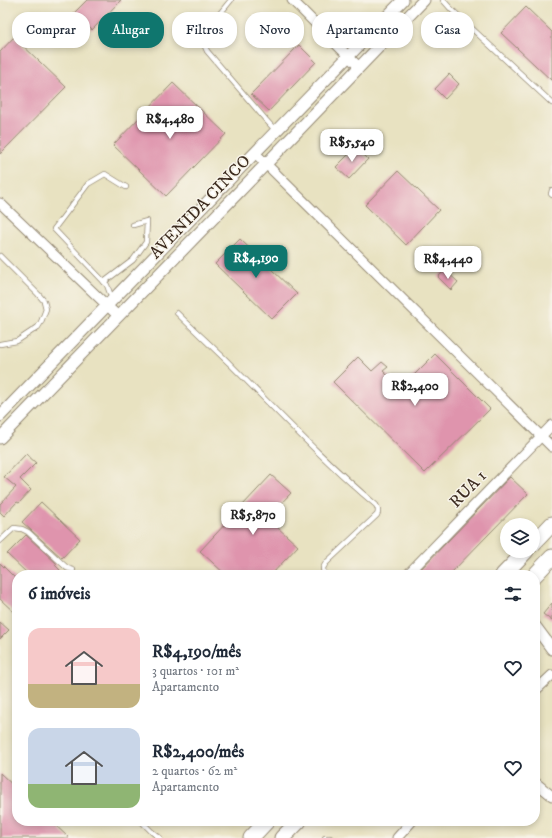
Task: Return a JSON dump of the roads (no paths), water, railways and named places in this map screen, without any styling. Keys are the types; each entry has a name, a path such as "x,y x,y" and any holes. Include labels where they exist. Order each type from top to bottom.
{"highway":[{"path":"540,537 552,524"},
{"path":"540,570 552,557"},
{"path":"508,570 519,558"},
{"path":"251,838 262,826"},
{"path":"282,838 294,826"}],"street":[{"path":"292,0 359,67"},
{"name":"AVENIDA CINCO","path":"0,416 403,0"},
{"name":"AVENIDA CINCO","path":"0,438 424,0"},
{"path":"255,153 552,447"},
{"path":"0,203 110,303 118,316"},
{"name":"RUA 1","path":"412,570 552,425"},
{"path":"540,633 552,649"},
{"path":"540,686 552,675"},
{"path":"540,786 552,796"},
{"path":"397,838 408,826"}],"lane":[{"path":"231,0 206,32 203,42 207,51 276,131"},
{"path":"443,0 552,103"},
{"path":"110,303 107,285 54,229 88,184 105,174 126,187"},
{"path":"552,190 552,195"},
{"path":"104,282 133,260 146,242 147,221 133,225"},
{"path":"0,256 38,294 44,301 46,309 38,327 17,341 0,344"},
{"path":"177,314 230,364 284,419 378,508 377,515 326,563 323,570"},
{"path":"0,541 14,528 22,528 67,568 73,570"},
{"path":"146,826 160,838"},
{"path":"325,838 330,838"}]}
